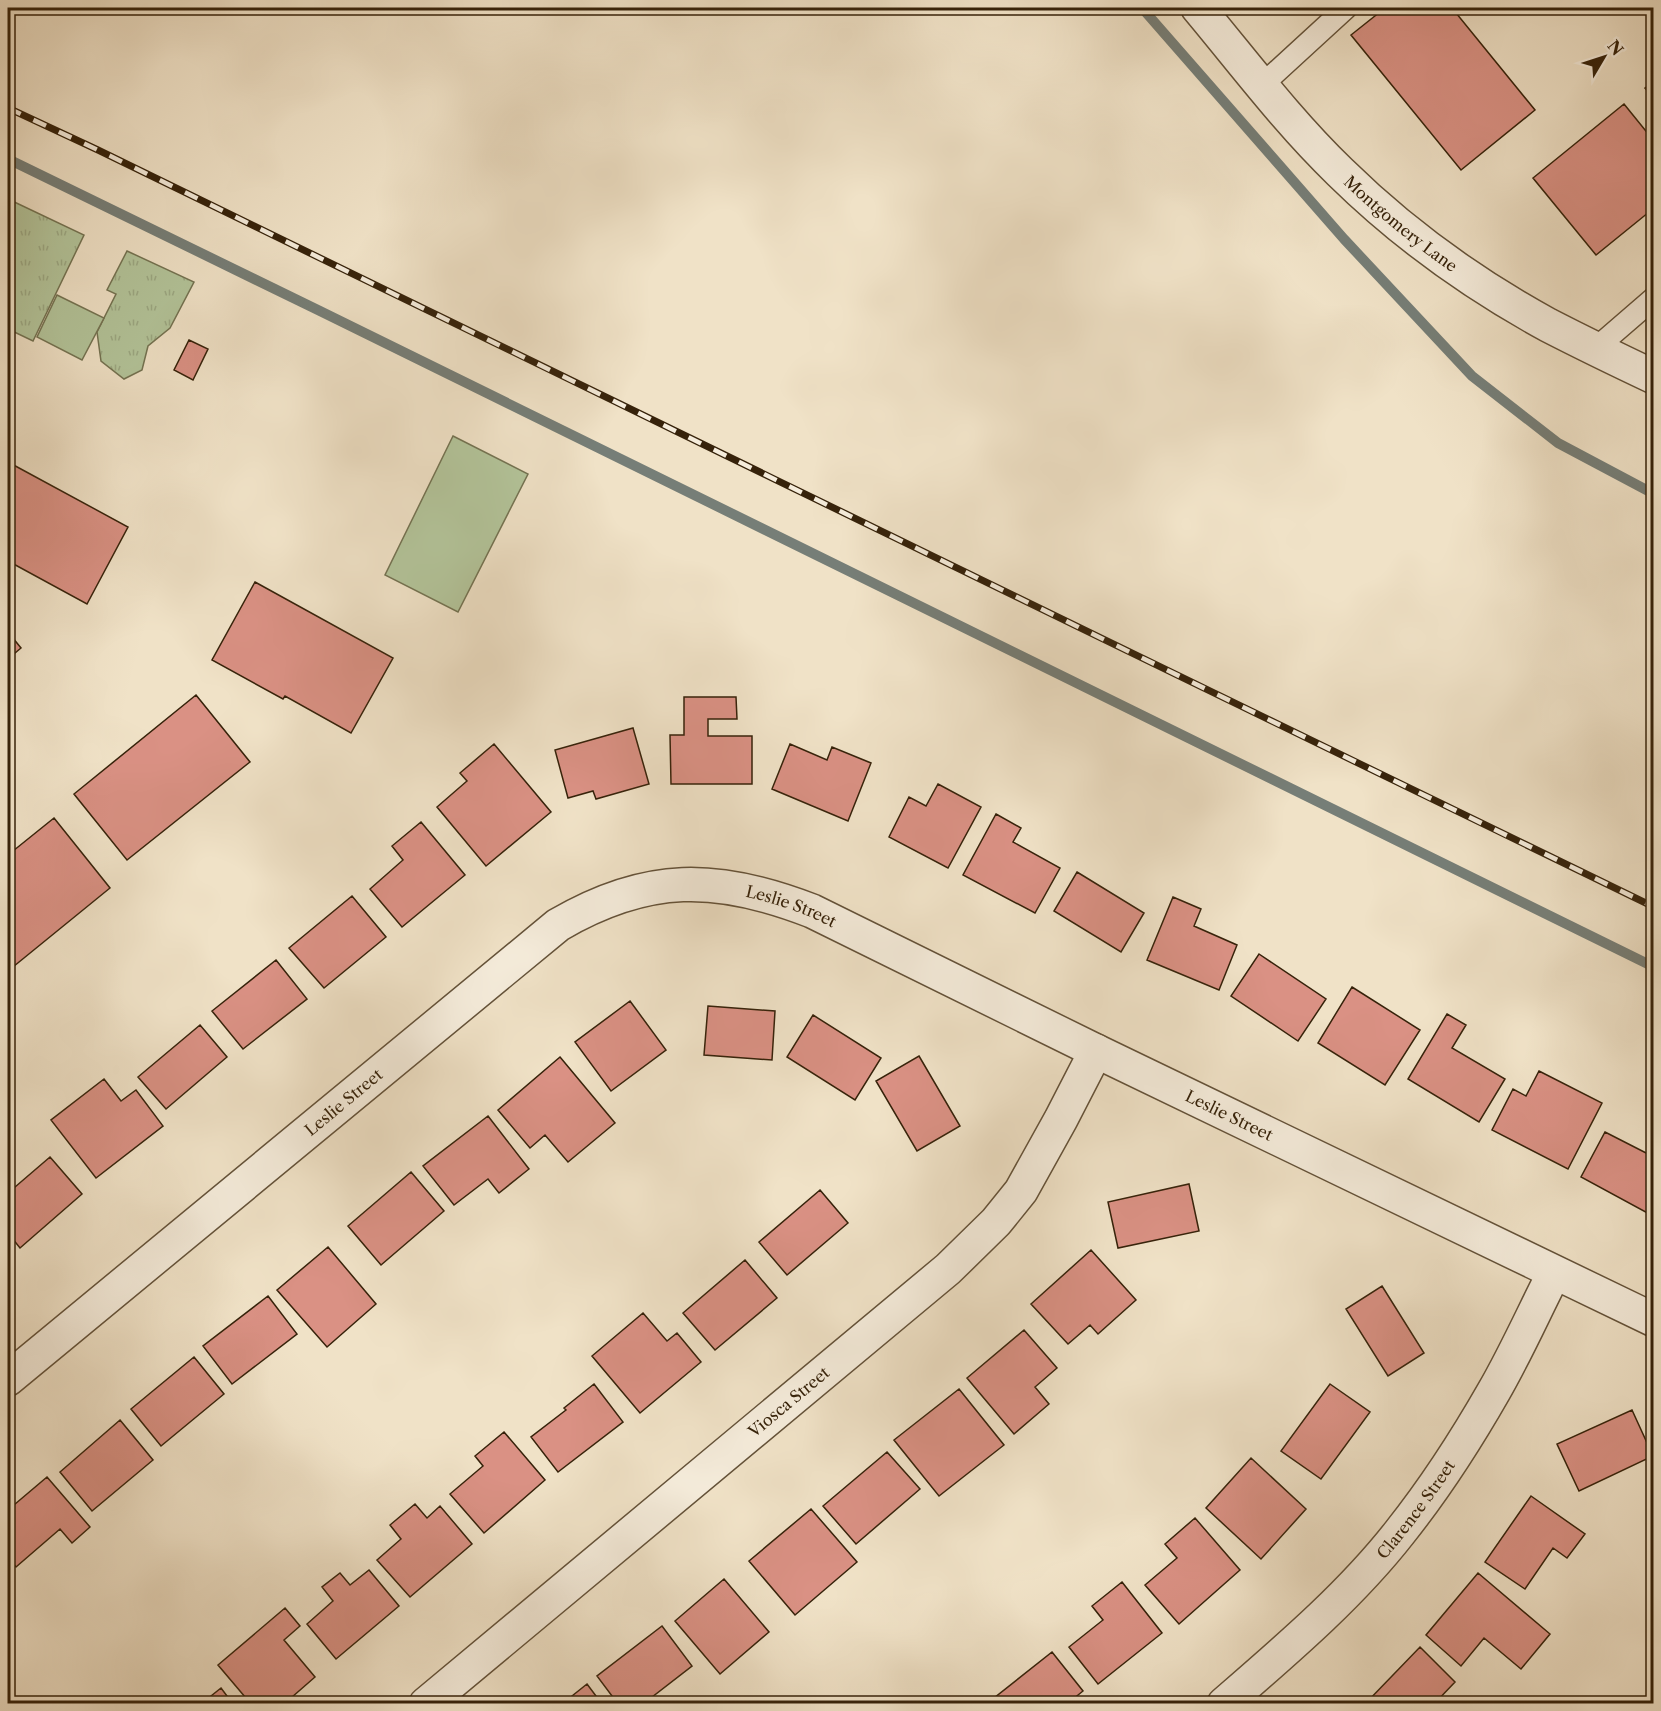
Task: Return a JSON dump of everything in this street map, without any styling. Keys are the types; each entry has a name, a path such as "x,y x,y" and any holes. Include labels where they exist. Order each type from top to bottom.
{"street":[{"name":"Montgomery Lane","path":"1198,8 1302,132 1341,173 1390,217 1441,258 1547,324 1653,377"},
{"name":"Leslie Street","path":"8,1379 558,926 588,908 621,897 679,884 712,884 746,889 776,897 812,911 1653,1320"},
{"name":"Viosca Street","path":"426,1704 948,1269 973,1245 996,1222 1021,1191 1096,1051"},
{"name":"Clarence Street","path":"1224,1704 1358,1580 1429,1494 1495,1389 1554,1273"}],"lane":[{"path":"1262,85 1346,8"},
{"path":"1595,349 1653,298"}],"green space":[{"path":"8,199 84,235 33,341 8,329"},
{"path":"127,251 194,282 170,328 148,346 142,370 124,379 101,361 97,332 116,294 107,290"},
{"path":"57,295 104,318 82,360 37,337"},
{"path":"453,436 528,474 458,612 385,575"}],"building":[{"path":"1385,8 1452,8 1535,110 1461,170 1351,35"},
{"path":"1654,81 1654,98 1645,88"},
{"path":"1624,104 1654,141 1654,208 1596,255 1533,178"},
{"path":"189,340 208,349 193,380 174,370"},
{"path":"8,462 128,527 87,604 8,561"},
{"path":"255,582 393,658 351,733 285,696 283,699 212,660"},
{"path":"8,632 21,648 8,659"},
{"path":"196,695 250,762 127,860 74,794"},
{"path":"684,697 736,697 737,719 708,719 708,736 752,736 752,784 671,784 670,735 684,735"},
{"path":"633,728 649,784 596,799 593,791 568,798 555,750"},
{"path":"494,744 551,812 486,866 437,807 467,781 460,773"},
{"path":"790,744 827,760 832,747 871,763 848,821 772,789"},
{"path":"938,784 981,807 948,868 889,837 909,797 926,806"},
{"path":"996,814 1021,828 1013,842 1060,868 1035,913 963,875"},
{"path":"54,818 110,888 8,971 8,855"},
{"path":"421,822 465,875 402,927 370,889 403,860 392,846"},
{"path":"1077,872 1144,913 1121,952 1054,911"},
{"path":"352,896 386,937 324,988 289,948"},
{"path":"1173,897 1201,909 1194,926 1237,945 1219,990 1147,960"},
{"path":"1259,954 1326,999 1298,1041 1231,996"},
{"path":"276,960 307,999 243,1049 212,1011"},
{"path":"1352,987 1420,1030 1385,1085 1318,1043"},
{"path":"630,1001 666,1050 611,1091 575,1042"},
{"path":"708,1006 775,1011 772,1060 704,1055"},
{"path":"1447,1014 1466,1025 1452,1048 1505,1079 1479,1122 1408,1079"},
{"path":"813,1015 881,1058 855,1100 787,1057"},
{"path":"200,1025 227,1057 166,1109 138,1077"},
{"path":"919,1056 960,1126 917,1151 876,1081"},
{"path":"560,1057 615,1123 568,1162 545,1135 530,1148 498,1110"},
{"path":"1539,1071 1602,1103 1568,1169 1492,1130 1513,1089 1526,1096"},
{"path":"104,1079 121,1101 136,1090 163,1126 96,1178 51,1120"},
{"path":"488,1116 529,1169 499,1193 488,1179 454,1205 423,1166"},
{"path":"1605,1132 1654,1157 1653,1216 1581,1177"},
{"path":"50,1157 82,1194 20,1248 8,1233 8,1193"},
{"path":"411,1172 444,1211 381,1265 348,1226"},
{"path":"1189,1184 1199,1231 1118,1248 1108,1202"},
{"path":"820,1190 848,1223 787,1275 759,1242"},
{"path":"328,1247 376,1304 327,1347 277,1290"},
{"path":"1091,1250 1136,1300 1098,1334 1090,1325 1068,1344 1031,1304"},
{"path":"745,1260 777,1298 715,1350 683,1313"},
{"path":"1382,1286 1424,1353 1388,1376 1346,1309"},
{"path":"268,1296 297,1334 232,1384 203,1346"},
{"path":"643,1313 667,1341 677,1333 701,1362 640,1413 592,1356"},
{"path":"1024,1330 1057,1368 1035,1387 1049,1404 1014,1434 967,1378"},
{"path":"194,1357 224,1394 161,1446 131,1409"},
{"path":"594,1384 623,1422 558,1472 531,1437 566,1410 564,1408"},
{"path":"1330,1384 1370,1412 1321,1479 1281,1451"},
{"path":"959,1389 1004,1445 939,1496 894,1440"},
{"path":"1632,1410 1653,1456 1579,1491 1557,1444"},
{"path":"120,1420 153,1460 92,1511 60,1472"},
{"path":"504,1432 545,1480 484,1533 450,1494 483,1466 475,1456"},
{"path":"887,1452 920,1489 856,1544 823,1506"},
{"path":"1251,1458 1306,1509 1261,1559 1206,1508"},
{"path":"47,1477 90,1527 72,1543 60,1529 16,1567 8,1557 8,1510"},
{"path":"1531,1496 1585,1534 1567,1558 1553,1548 1525,1589 1485,1562"},
{"path":"415,1504 427,1518 440,1506 472,1544 410,1597 377,1560 401,1539 390,1525"},
{"path":"811,1509 857,1562 795,1615 749,1561"},
{"path":"1195,1518 1240,1570 1179,1624 1145,1585 1177,1558 1165,1544"},
{"path":"369,1570 399,1606 336,1659 307,1624 333,1601 322,1587 340,1573 350,1585"},
{"path":"1478,1573 1550,1634 1521,1669 1484,1638 1461,1666 1426,1635"},
{"path":"724,1579 769,1632 720,1674 675,1621"},
{"path":"1122,1582 1162,1633 1098,1684 1069,1647 1103,1620 1092,1606"},
{"path":"285,1608 300,1626 284,1640 315,1677 284,1704 251,1704 218,1665"},
{"path":"662,1626 692,1666 643,1704 618,1704 597,1676"},
{"path":"1420,1647 1455,1682 1434,1704 1365,1704"},
{"path":"1052,1652 1083,1691 1067,1704 990,1704 989,1702"},
{"path":"587,1684 602,1704 562,1704"},
{"path":"221,1688 233,1704 201,1704"}],"waterway":[{"path":"1142,8 1344,239 1472,376 1558,443 1654,494"},
{"path":"8,159 1654,967"}],"railway":[{"path":"8,108 1654,907"}]}
